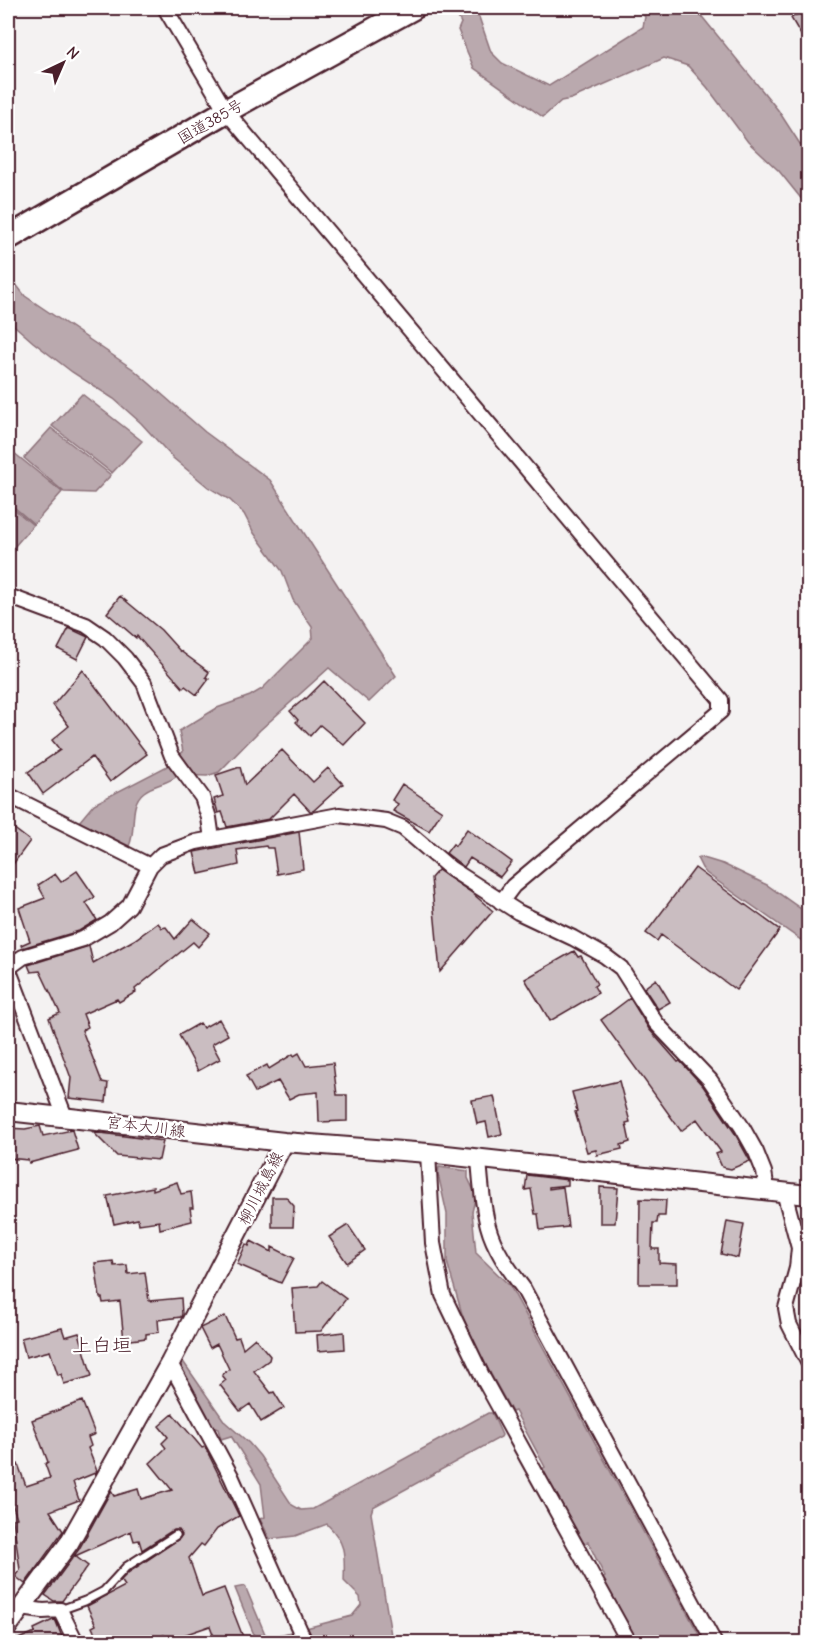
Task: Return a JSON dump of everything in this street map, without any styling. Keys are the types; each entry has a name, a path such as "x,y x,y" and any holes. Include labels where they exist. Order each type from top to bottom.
{"highway":[{"name":"国道385号","path":"8,238 226,111 413,8"}],"main road":[{"name":"宮本大川線","path":"8,1111 284,1142"},
{"name":"柳川城島線","path":"8,1626 69,1543 170,1363 284,1142 431,1153 808,1195"}],"street":[{"path":"165,8 226,111 721,700 721,711 513,886 501,902"},
{"path":"8,596 86,625 105,638 125,658 144,683 172,756 202,797 209,818 212,839"},
{"path":"8,795 150,866"},
{"path":"65,1117 8,968 23,957 83,939 110,923 129,906 150,866 162,855 212,839 339,815 386,821 403,828 451,869 501,902 573,938 621,968 656,1023 710,1080 756,1152 764,1172 776,1191 799,1248 797,1268 786,1308 789,1324 808,1362"},
{"path":"431,1153 433,1242 443,1295 483,1378 629,1642"},
{"path":"479,1160 487,1220 498,1250 523,1288 714,1642"},
{"path":"170,1363 231,1476 305,1642"},
{"path":"21,1608 43,1611 60,1610 76,1642"}],"lane":[{"path":"60,1610 104,1591 126,1567 176,1535"}],"shaded area":[{"path":"453,8 468,8 472,14 479,17 491,52 502,63 549,86 643,27 645,17 639,8 695,8 778,110 800,144 808,152 808,207 779,171 748,142 707,87 688,66 664,58 571,99 561,101 543,117 474,68 458,30 461,23"},
{"path":"8,274 25,296 133,369 205,432 270,480 396,676 369,702 329,668 260,730 219,772 207,776 178,775 144,792 139,797 134,810 129,846 79,822 94,804 179,760 177,756 183,752 179,731 217,708 262,689 313,638 312,627 293,600 282,571 254,533 244,514 230,500 208,487 173,458 141,423 114,399 72,372 8,320"},
{"path":"82,394 142,441 112,473 52,426"},
{"path":"51,428 111,475 94,493 64,492 24,458"},
{"path":"8,448 62,492 34,524 8,502"},
{"path":"8,504 33,525 8,554"},
{"path":"697,858 723,864 767,885 808,914 808,945 706,873"},
{"path":"439,1167 468,1171 468,1178 476,1195 472,1212 476,1253 510,1286 703,1642 636,1642 602,1579 605,1577 588,1542 582,1544 542,1469 545,1467 515,1411 512,1412 467,1331 447,1262 447,1214 438,1174"},
{"path":"182,1360 225,1422 249,1443 292,1505 301,1510 313,1509 488,1413 492,1413 501,1437 373,1507 371,1513 391,1635 380,1642 257,1642 235,1588 245,1586 265,1634 270,1636 352,1616 361,1605 360,1597 344,1581 341,1543 327,1524 295,1536 270,1539 260,1519 265,1517 261,1484 231,1436 221,1439 218,1429 213,1427 179,1363"}],"building":[{"path":"808,8 808,47 791,18"},
{"path":"120,596 161,630 179,650 209,672 206,677 209,679 197,695 185,686 183,688 137,636 136,638 107,613"},
{"path":"69,628 88,637 77,659 58,649"},
{"path":"83,670 147,754 110,782 92,757 43,794 28,772 60,750 52,740 69,726 53,705"},
{"path":"324,681 365,723 344,745 320,725 310,736 296,722 298,720 290,711"},
{"path":"282,750 313,782 328,768 343,784 313,811 310,811 294,794 269,819 227,827 222,812 218,813 214,799 223,796 216,775 240,767 245,785"},
{"path":"402,784 442,811 429,831 393,811 398,804 392,800"},
{"path":"8,824 30,841 8,871"},
{"path":"467,829 512,862 500,877 470,858 464,867 446,853 453,844 455,846"},
{"path":"299,832 303,869 277,874 273,848 266,846 237,850 239,865 199,874 194,852"},
{"path":"695,868 780,930 736,990 661,935 657,941 646,933"},
{"path":"438,870 472,893 493,911 440,972 431,878"},
{"path":"77,871 95,897 86,903 97,920 79,931 22,948 21,945 30,941 19,908 45,898 38,885 55,874 61,882"},
{"path":"193,919 210,933 198,947 193,942 135,989 136,992 119,1002 117,999 83,1014 88,1027 82,1030 102,1082 108,1083 106,1102 69,1098 71,1078 49,1018 60,1013 40,971 31,972 28,965 89,946 93,963 134,940 158,923 162,928 166,927 175,939"},
{"path":"574,951 578,957 581,956 597,984 594,986 598,993 550,1021 525,979"},
{"path":"656,979 670,1002 658,1009 644,988"},
{"path":"630,998 649,1029 703,1086 734,1132 750,1161 731,1169 722,1167 716,1154 721,1152 697,1119 681,1131 601,1020"},
{"path":"219,1019 228,1035 212,1044 220,1059 198,1071 179,1035 200,1023 203,1028"},
{"path":"299,1053 306,1066 333,1063 337,1095 347,1095 347,1121 319,1122 318,1092 299,1094 289,1099 278,1081 255,1092 246,1076 267,1065 269,1069 293,1054 294,1056"},
{"path":"619,1081 630,1122 626,1123 630,1142 621,1145 622,1149 597,1155 596,1150 587,1152 575,1112 577,1111 572,1092"},
{"path":"494,1096 502,1134 489,1137 486,1122 477,1124 472,1100"},
{"path":"40,1126 43,1136 72,1130 78,1150 29,1163 28,1160 8,1158 8,1128 25,1129"},
{"path":"93,1132 163,1141 159,1160 117,1156"},
{"path":"527,1175 568,1180 568,1185 549,1187 549,1189 563,1187 568,1227 540,1230 531,1189 525,1190"},
{"path":"177,1182 181,1194 191,1192 192,1221 160,1229 159,1221 139,1224 138,1219 114,1224 107,1196 153,1187 153,1190"},
{"path":"600,1187 618,1188 615,1223 600,1223"},
{"path":"272,1197 286,1197 294,1206 293,1227 272,1227"},
{"path":"640,1199 666,1200 665,1216 658,1216 657,1223 653,1223 652,1249 659,1249 659,1263 677,1264 677,1284 639,1284"},
{"path":"727,1221 744,1224 738,1258 721,1254"},
{"path":"348,1225 365,1250 347,1263 329,1237"},
{"path":"251,1241 272,1252 272,1247 294,1258 281,1283 237,1264 246,1244 249,1246"},
{"path":"113,1261 114,1266 127,1265 128,1274 145,1272 149,1301 181,1298 181,1317 158,1320 159,1332 146,1334 146,1338 124,1341 120,1301 103,1303 100,1298 95,1263"},
{"path":"322,1281 346,1299 321,1331 295,1332 292,1288 318,1286"},
{"path":"225,1316 235,1338 239,1337 243,1348 255,1338 270,1356 269,1360 254,1371 271,1393 274,1392 284,1408 261,1422 250,1404 240,1411 220,1385 226,1380 222,1375 229,1369 217,1344 210,1348 200,1328"},
{"path":"62,1328 65,1337 79,1333 92,1376 64,1384 61,1374 58,1375 50,1351 26,1357 21,1338"},
{"path":"344,1332 345,1349 318,1351 317,1335"},
{"path":"82,1401 95,1434 88,1437 91,1446 88,1448 97,1471 73,1482 79,1500 50,1511 63,1531 25,1584 15,1576 20,1570 13,1519 17,1518 8,1492 8,1468 18,1464 26,1486 50,1478 45,1464 48,1462 32,1420"},
{"path":"173,1414 202,1448 205,1447 239,1516 217,1529 204,1546 201,1544 189,1558 202,1596 224,1588 245,1642 216,1642 210,1626 166,1641 164,1635 143,1642 99,1642 92,1627 96,1625 87,1606 125,1586 121,1580 179,1539 182,1535 179,1530 173,1530 142,1550 139,1540 134,1541 131,1531 75,1556 88,1566 62,1601 54,1601 45,1595 79,1549 111,1491 114,1496 138,1489 141,1499 172,1490 150,1463 166,1448 162,1443 168,1437 159,1426"},
{"path":"55,1619 64,1642 11,1642 35,1632 34,1629"}],"district":[{"name":"上白垣","path":"102,1345"}]}
